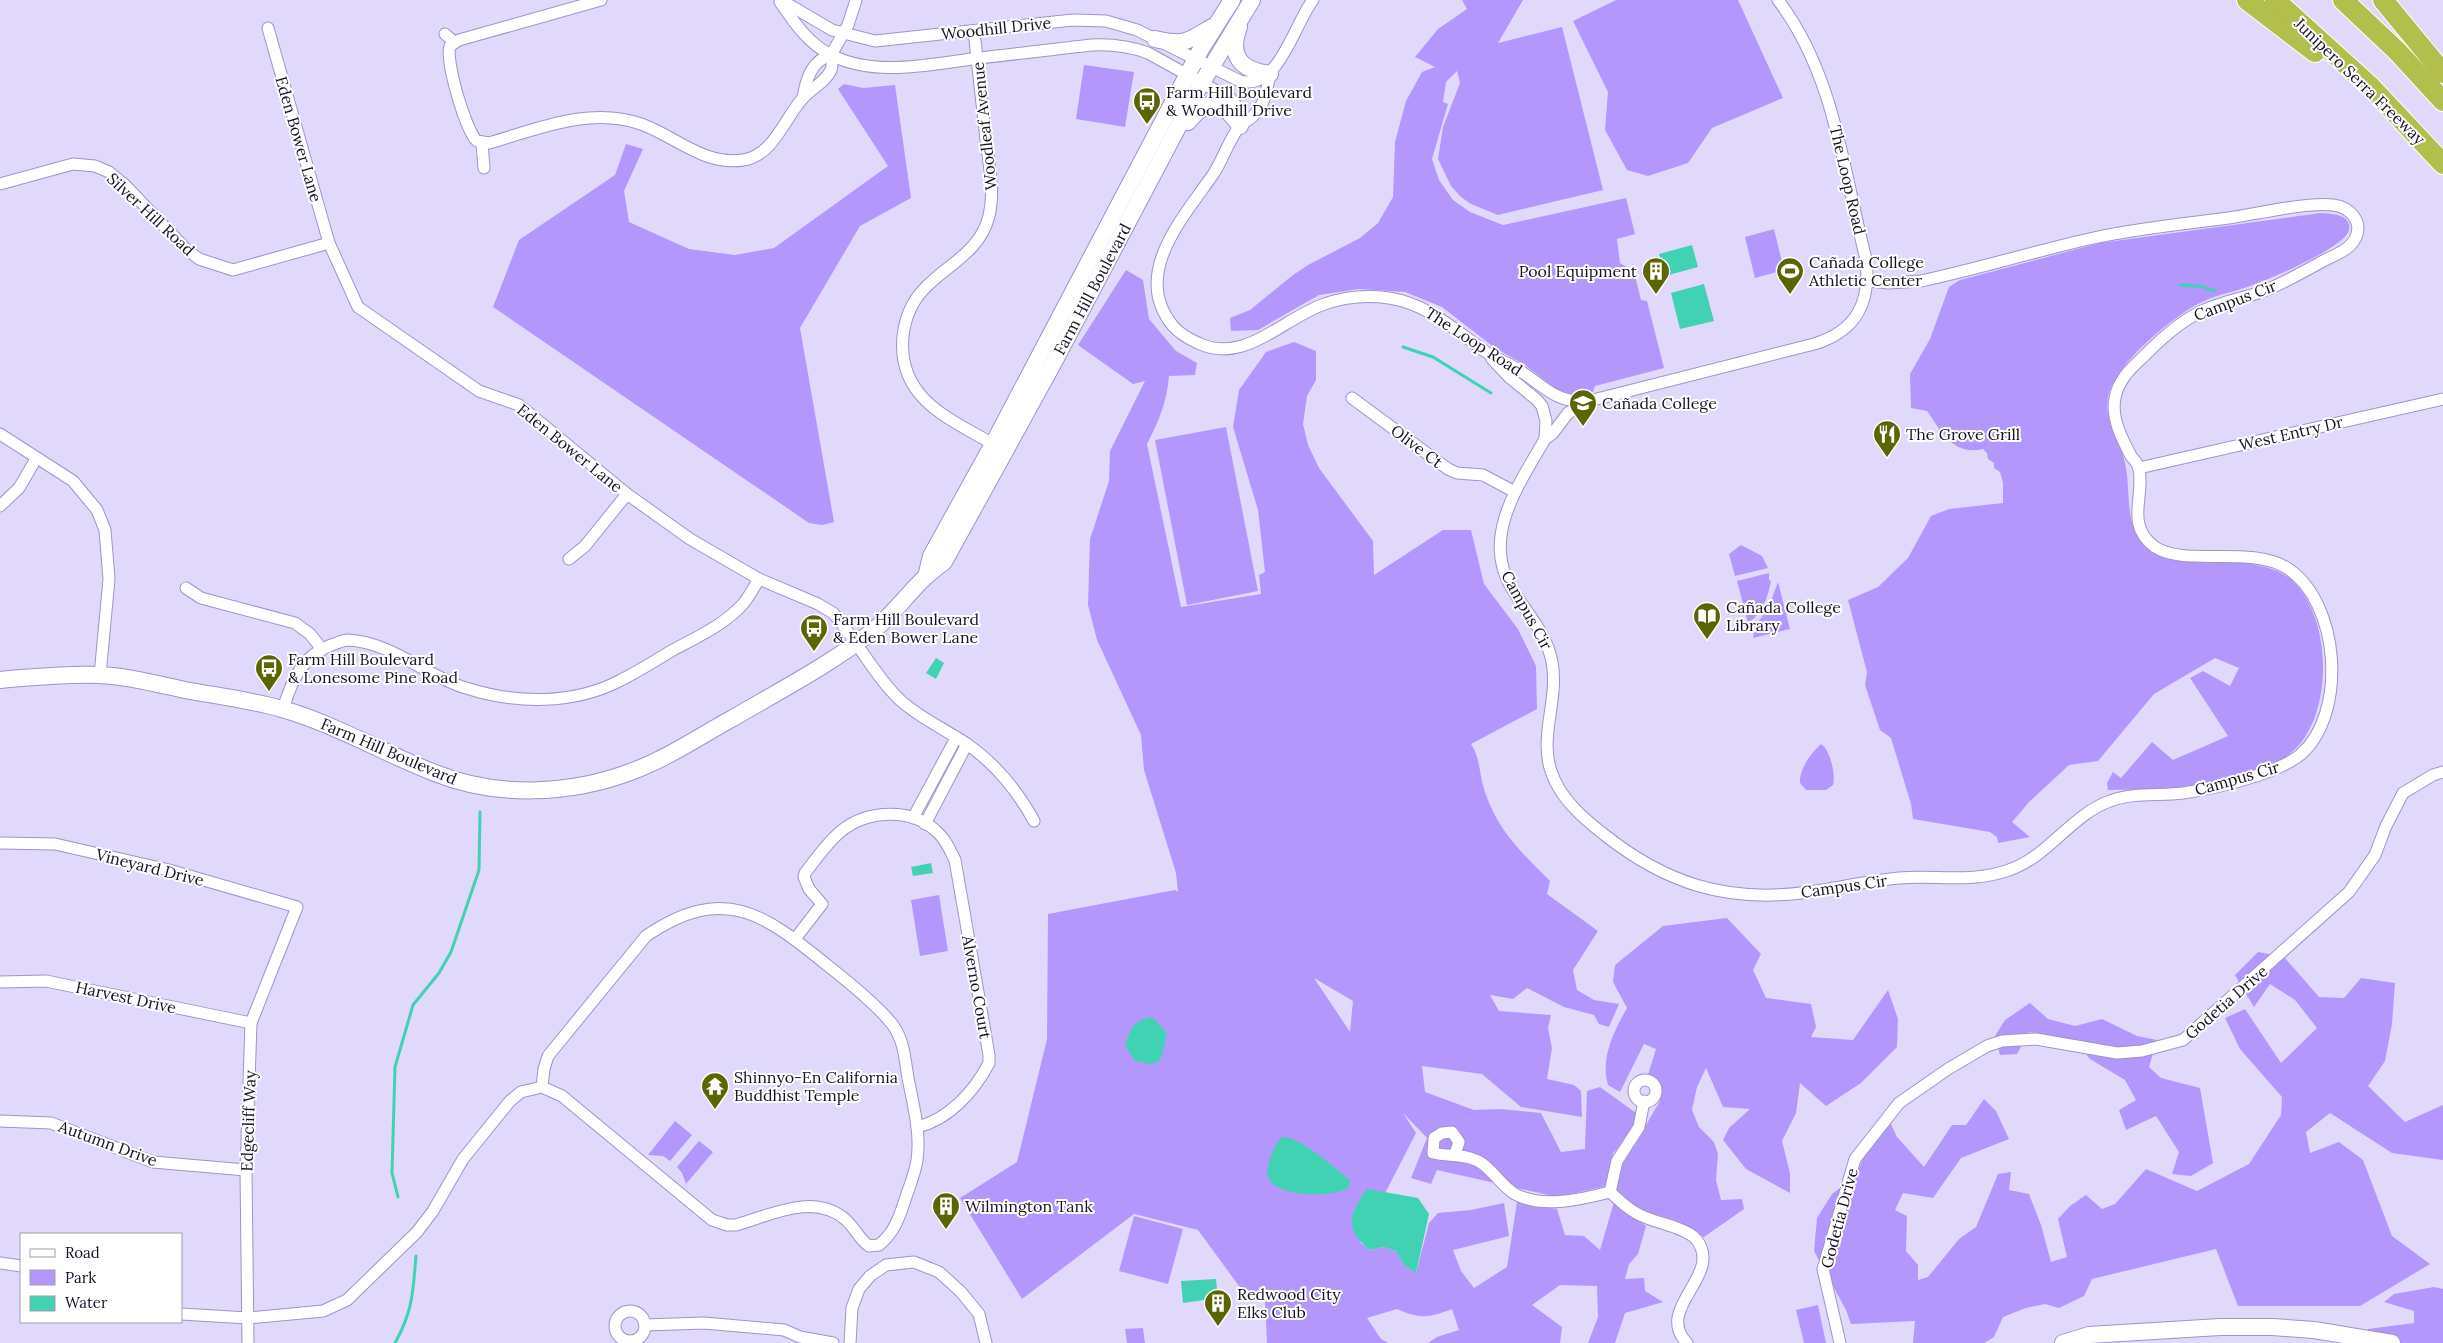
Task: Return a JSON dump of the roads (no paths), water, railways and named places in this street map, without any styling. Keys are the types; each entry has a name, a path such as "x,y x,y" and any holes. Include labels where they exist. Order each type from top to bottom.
{"highway":[{"path":"2247,0 2298,38 2418,135"},
{"name":"Junipero Serra Freeway","path":"2275,0 2357,74 2418,135 2443,164"},
{"path":"2344,0 2397,51 2443,101"},
{"path":"2383,0 2443,73"}],"main road":[{"name":"Farm Hill Boulevard","path":"927,573 931,556 993,444 1196,59 1214,26 1232,0"},
{"name":"Farm Hill Boulevard","path":"0,680 57,675 100,675 284,709 317,720 436,774 462,782 511,790 535,791 605,780 659,760 789,685 857,643 894,612 927,573 944,562 1053,364 1211,66 1252,0"},
{"path":"1252,0 1236,34 1235,53 1246,67 1256,72 1270,74"},
{"path":"1155,38 1176,44 1185,42 1214,26"},
{"path":"1165,151 1203,106 1211,104 1224,108 1240,126"},
{"path":"2063,1343 2089,1335 2220,1327 2272,1327 2314,1330 2392,1343"}],"street":[{"path":"601,0 454,42 448,52 448,59 469,131 477,141 489,143 565,122 601,117 641,124 712,158 744,160 763,151 777,135 803,98 819,86 831,70 831,55"},
{"name":"Woodhill Drive","path":"780,0 822,25 844,34 875,41 1073,20 1122,25 1155,38 1211,66"},
{"name":"Woodhill Drive","path":"780,0 807,39 831,55 855,63 886,67 1092,45 1120,44 1148,53 1231,98 1239,109 1240,126"},
{"path":"803,98 807,79 817,62 831,55 844,34 856,0"},
{"path":"1240,126 1256,114 1266,97 1270,74 1313,0"},
{"name":"The Loop Road","path":"1240,126 1224,156 1169,240 1159,263 1157,291 1166,318 1176,329 1202,346 1218,350 1234,349 1262,339 1322,305 1339,300 1373,296 1404,301 1427,310 1449,323 1488,353 1519,370 1555,396 1574,402 1593,400 1814,344 1836,336 1851,323 1859,312 1869,281 1866,259 1826,90 1804,40 1778,0"},
{"name":"Eden Bower Lane","path":"268,28 329,243 358,307 479,391 519,405 627,494 690,539 759,579 818,604 832,613 900,700 926,721 967,744 1003,774 1020,795 1034,821"},
{"name":"Woodleaf Avenue","path":"974,31 991,186 989,217 984,231 967,254 933,281 914,302 904,328 902,346 905,366 911,381 932,408 993,444"},
{"path":"445,34 454,42"},
{"path":"1211,66 1248,83 1257,82 1270,74"},
{"path":"482,143 484,168"},
{"name":"Silver Hill Road","path":"0,184 73,164 95,166 109,172 126,185 185,248 199,259 233,270 329,243"},
{"name":"Campus Cir","path":"1593,400 1568,412 1553,433 1545,439 1515,492 1504,519 1500,546 1501,558 1503,570 1512,591 1537,624 1551,654 1555,678 1547,751 1550,769 1558,788 1577,811 1602,833 1630,854 1665,874 1715,892 1734,895 1812,892 1866,881 1920,877 1965,879 1990,876 2015,868 2029,861 2065,829 2097,806 2114,799 2130,796 2189,792 2263,773 2289,762 2309,745 2324,722 2332,692 2330,658 2325,627 2316,597 2301,579 2280,564 2254,558 2164,552 2154,546 2146,537 2137,516 2139,468 2128,451 2114,418 2115,396 2129,371 2173,329 2202,311 2270,288 2346,249 2356,237 2358,228 2352,213 2337,205 2328,205 2263,213 2110,235 1921,281 1889,283 1869,281"},
{"path":"1488,353 1509,378 1538,400 1542,406 1546,421 1545,439"},
{"name":"Olive Ct","path":"1352,398 1448,469 1456,473 1483,475 1515,492"},
{"name":"West Entry Dr","path":"2139,468 2443,399"},
{"path":"0,434 73,482 96,510 105,530 109,579 100,675"},
{"path":"0,506 19,488 36,459"},
{"path":"569,559 586,546 627,494"},
{"path":"284,709 289,692 304,662 321,648 346,640 372,644 465,688 495,696 523,699 555,699 584,694 620,681 724,621 743,604 759,579"},
{"path":"186,588 201,598 294,623 310,634 321,648"},
{"path":"913,818 956,738"},
{"path":"925,824 967,744"},
{"name":"Godetia Drive","path":"1840,1343 1822,1269 1854,1159 1899,1103 1987,1046 2002,1041 2036,1039 2117,1053 2159,1048 2183,1040 2349,892 2375,855 2386,826 2403,793 2432,775 2443,772"},
{"name":"Alverno Court","path":"795,939 822,904 808,889 804,877 805,873 840,832 863,818 878,814 913,818 936,830 947,844 955,860 989,1055 985,1070 957,1106 928,1124 917,1127"},
{"name":"Vineyard Drive","path":"0,842 55,844 170,870 297,907"},
{"name":"Edgecliff Way","path":"248,1343 246,1170 251,1023 297,907"},
{"path":"182,1314 248,1318 323,1312 347,1300 417,1232 433,1211 463,1159 510,1101 521,1092 542,1087 562,1096 720,1224 736,1225 797,1206 813,1206 826,1208 846,1220 869,1246 879,1245 893,1231 898,1221 917,1160 917,1127 901,1041 892,1024 842,978 773,923 751,913 730,908 696,911 665,923 646,936 556,1046 545,1062 542,1087"},
{"name":"Harvest Drive","path":"0,982 46,980 251,1023"},
{"path":"1610,1192 1617,1161 1639,1127 1644,1101"},
{"name":"Autumn Drive","path":"0,1121 51,1123 153,1162 246,1170"},
{"path":"1455,1154 1480,1162 1516,1195 1528,1198 1554,1202 1584,1199 1610,1192"},
{"path":"1610,1192 1640,1216 1687,1233 1695,1238 1700,1247 1703,1254 1701,1270 1678,1313 1679,1331 1687,1343"},
{"path":"850,1343 852,1308 859,1289 870,1276 886,1265 914,1262 939,1272 961,1292 979,1314 986,1343"},
{"path":"0,1263 20,1266"},
{"path":"645,1325 704,1322 784,1330 800,1337 833,1343"}],"water":[{"path":"1692,245 1698,267 1665,276 1659,254"},
{"path":"1704,284 1714,321 1680,329 1671,293"},
{"path":"936,658 944,663 936,679 926,673"},
{"path":"931,863 933,873 913,876 911,867"},
{"path":"1152,1017 1167,1033 1162,1055 1158,1062 1150,1064 1135,1061 1125,1045 1127,1039 1137,1023"},
{"path":"1282,1137 1299,1142 1327,1161 1350,1180 1348,1188 1331,1193 1310,1194 1289,1191 1273,1184 1267,1174 1273,1150"},
{"path":"1367,1189 1418,1198 1429,1214 1416,1273 1404,1265 1396,1251 1383,1247 1369,1250 1356,1235 1352,1221 1353,1213"},
{"path":"1216,1279 1218,1298 1183,1303 1181,1281"}],"waterway":[{"path":"2180,285 2201,286 2215,291"},
{"path":"1403,347 1433,357 1491,393"},
{"path":"398,1197 392,1173 395,1067 413,1005 439,973 451,952 479,870 480,812"},
{"path":"395,1343 409,1311 416,1256"}],"place":[{"name":"Farm Hill Boulevard & Woodhill Drive","path":"1147,125"},
{"name":"Pool Equipment","path":"1656,295"},
{"name":"Cañada College Athletic Center","path":"1790,295"},
{"name":"Cañada College","path":"1583,427"},
{"name":"The Grove Grill","path":"1887,458"},
{"name":"Cañada College Library","path":"1707,640"},
{"name":"Farm Hill Boulevard & Eden Bower Lane","path":"814,652"},
{"name":"Farm Hill Boulevard & Lonesome Pine Road","path":"269,692"},
{"name":"Shinnyo-En California Buddhist Temple","path":"715,1110"},
{"name":"Wilmington Tank","path":"946,1230"},
{"name":"Redwood City Elks Club","path":"1218,1327"}]}
